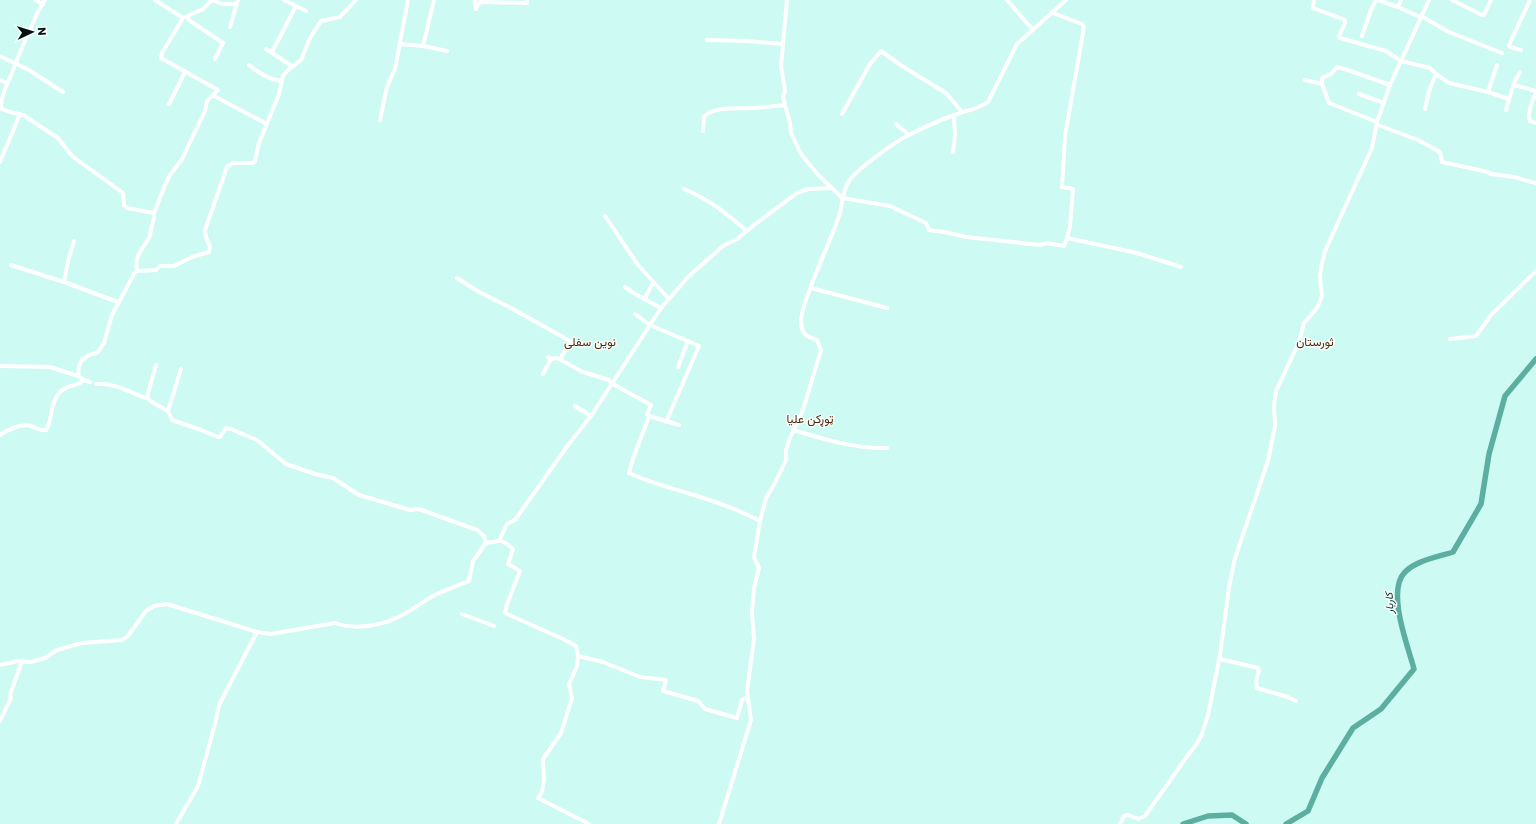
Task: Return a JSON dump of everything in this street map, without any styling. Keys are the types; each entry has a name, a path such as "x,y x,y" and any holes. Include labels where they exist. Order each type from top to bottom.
{"street":[{"path":"35,0 44,2 36,15 32,29 22,45 7,83 0,108 27,117 58,138 72,156 123,193 124,205 127,208 154,213"},
{"path":"154,0 183,18"},
{"path":"137,271 136,258 141,248 150,237 150,229 155,217 154,213 170,174 182,159 205,111 207,101 214,96 218,90 161,58 161,56 183,18 203,9 212,0 222,4 237,2 230,27"},
{"path":"284,0 306,11"},
{"path":"78,376 79,366 82,360 98,352 104,343 112,315 126,290 130,279 137,271 154,270 160,266 174,266 192,257 208,252 210,247 205,230 227,167 233,163 253,163 255,161 259,143 279,94 281,81 286,72 300,60 310,38 321,21 340,17 356,0"},
{"path":"380,120 387,87 395,69 408,0"},
{"path":"424,46 434,0"},
{"path":"475,0 476,11 480,2 527,3 527,0"},
{"path":"786,0 781,66 785,92 783,97 791,133 801,154 818,175 842,198 890,206 926,223 930,230 991,240 1040,245 1047,243 1064,246 1070,226 1073,190 1062,187 1065,136 1084,27 1082,24 1052,13"},
{"path":"1006,0 1033,30"},
{"path":"719,824 721,822 751,720 747,691 754,639 752,613 754,588 759,568 754,557 760,521 766,498 786,460 786,450 793,430 803,410 821,350 817,340 807,336 804,333 802,326 802,313 804,302 840,214 842,198 849,181 886,150 908,135 962,112 980,107 988,102 1017,44 1066,0"},
{"path":"1314,0 1313,8 1345,20 1339,36 1340,38 1386,51 1401,61 1430,68 1449,83 1488,92 1509,99"},
{"path":"1362,36 1371,10 1377,0 1398,7 1449,32 1502,53"},
{"path":"1398,7 1401,0"},
{"path":"1120,824 1124,816 1128,815 1138,819 1145,816 1196,746 1202,734 1208,715 1220,659 1229,587 1234,564 1268,461 1275,426 1274,406 1276,390 1299,342 1304,323 1317,308 1322,296 1320,277 1326,251 1372,148 1377,124 1390,85 1429,0"},
{"path":"1452,0 1484,15 1491,0"},
{"path":"1521,50 1509,45 1530,0"},
{"path":"272,52 296,6"},
{"path":"188,16 188,19 193,23 223,43 215,59"},
{"path":"707,40 782,44"},
{"path":"400,44 424,46 447,51"},
{"path":"266,49 292,66"},
{"path":"842,114 870,64 881,51 902,66 946,93 962,112"},
{"path":"0,56 15,63 63,92"},
{"path":"249,65 258,73 272,80 281,81"},
{"path":"1488,92 1497,65"},
{"path":"1390,85 1336,67 1331,74 1322,78 1322,84 1329,103 1418,140 1440,152 1442,162 1536,183"},
{"path":"169,104 185,72"},
{"path":"1506,110 1520,72"},
{"path":"1425,109 1429,91 1436,74"},
{"path":"0,80 7,83"},
{"path":"1305,80 1322,84"},
{"path":"1514,85 1536,92 1528,118 1530,121 1536,123"},
{"path":"1359,94 1384,103"},
{"path":"214,96 267,124"},
{"path":"703,131 704,117 710,112 736,107 750,108 785,105"},
{"path":"0,162 20,114"},
{"path":"953,152 955,135 954,116"},
{"path":"896,124 908,135"},
{"path":"499,540 507,524 515,520 568,445 591,416 611,383 668,298 688,277 723,246 737,239 797,193 808,189 832,188"},
{"path":"684,189 700,196 722,210 747,231"},
{"path":"605,216 638,265 653,284 668,298"},
{"path":"1067,238 1137,253 1181,266"},
{"path":"64,282 74,241"},
{"path":"11,265 64,282 118,302"},
{"path":"1450,339 1476,336 1491,315 1536,271"},
{"path":"456,278 579,346"},
{"path":"644,298 653,284"},
{"path":"626,287 661,308"},
{"path":"811,288 887,308"},
{"path":"635,314 650,325 698,346 666,422"},
{"path":"560,360 570,341"},
{"path":"678,366 688,341"},
{"path":"543,374 550,358 557,358 583,372 608,380 651,405 647,414 649,416 629,473 739,510 760,521"},
{"path":"147,397 156,364"},
{"path":"0,366 50,367 78,376 90,382"},
{"path":"168,411 181,369"},
{"path":"0,435 25,424 41,431 46,430 51,409 58,394 65,387 81,383 84,380"},
{"path":"96,384 101,382 110,384 145,398 147,397 150,401 168,411 172,420 218,437 220,437 226,428 251,437 257,440 286,464 315,474 333,478 359,495 410,510 419,509 477,530 484,536 486,542"},
{"path":"147,397 153,384"},
{"path":"575,406 591,416"},
{"path":"649,416 679,425"},
{"path":"793,430 827,440 877,449 887,448"},
{"path":"0,665 18,661 31,662 45,658 57,650 82,643 122,640 128,636 146,610 154,606 167,604 257,632 271,634 334,623 343,626 375,625 405,614 422,602 439,593 469,581 473,561 486,542 499,540 508,544 513,549 508,564 520,571 506,604 505,613 576,646 578,656 577,666 569,684 572,698 561,733 543,759 544,780 542,792 538,798 589,824"},
{"path":"462,614 494,626"},
{"path":"176,824 198,786 219,706 257,632"},
{"path":"578,656 603,662 640,677 666,680 663,691 698,701 705,709 737,718 742,700 748,697"},
{"path":"1220,659 1258,668 1259,671 1256,681 1256,688 1288,697 1296,701"},
{"path":"0,721 11,698 10,695 22,661"}],"waterway":[{"name":"کاربار","path":"1286,824 1308,811 1322,778 1353,728 1381,709 1414,669 1400,619 1398,605 1400,581 1405,572 1415,565 1428,559 1453,552 1481,504 1489,454 1505,396 1536,359"},
{"name":"کاربار","path":"1183,824 1208,816 1232,815 1246,824"}],"district":[{"name":"نوین سفلى","path":"590,341"},
{"name":"ثورستان","path":"1315,341"},
{"name":"ټوړکن علیا","path":"810,418"}]}
